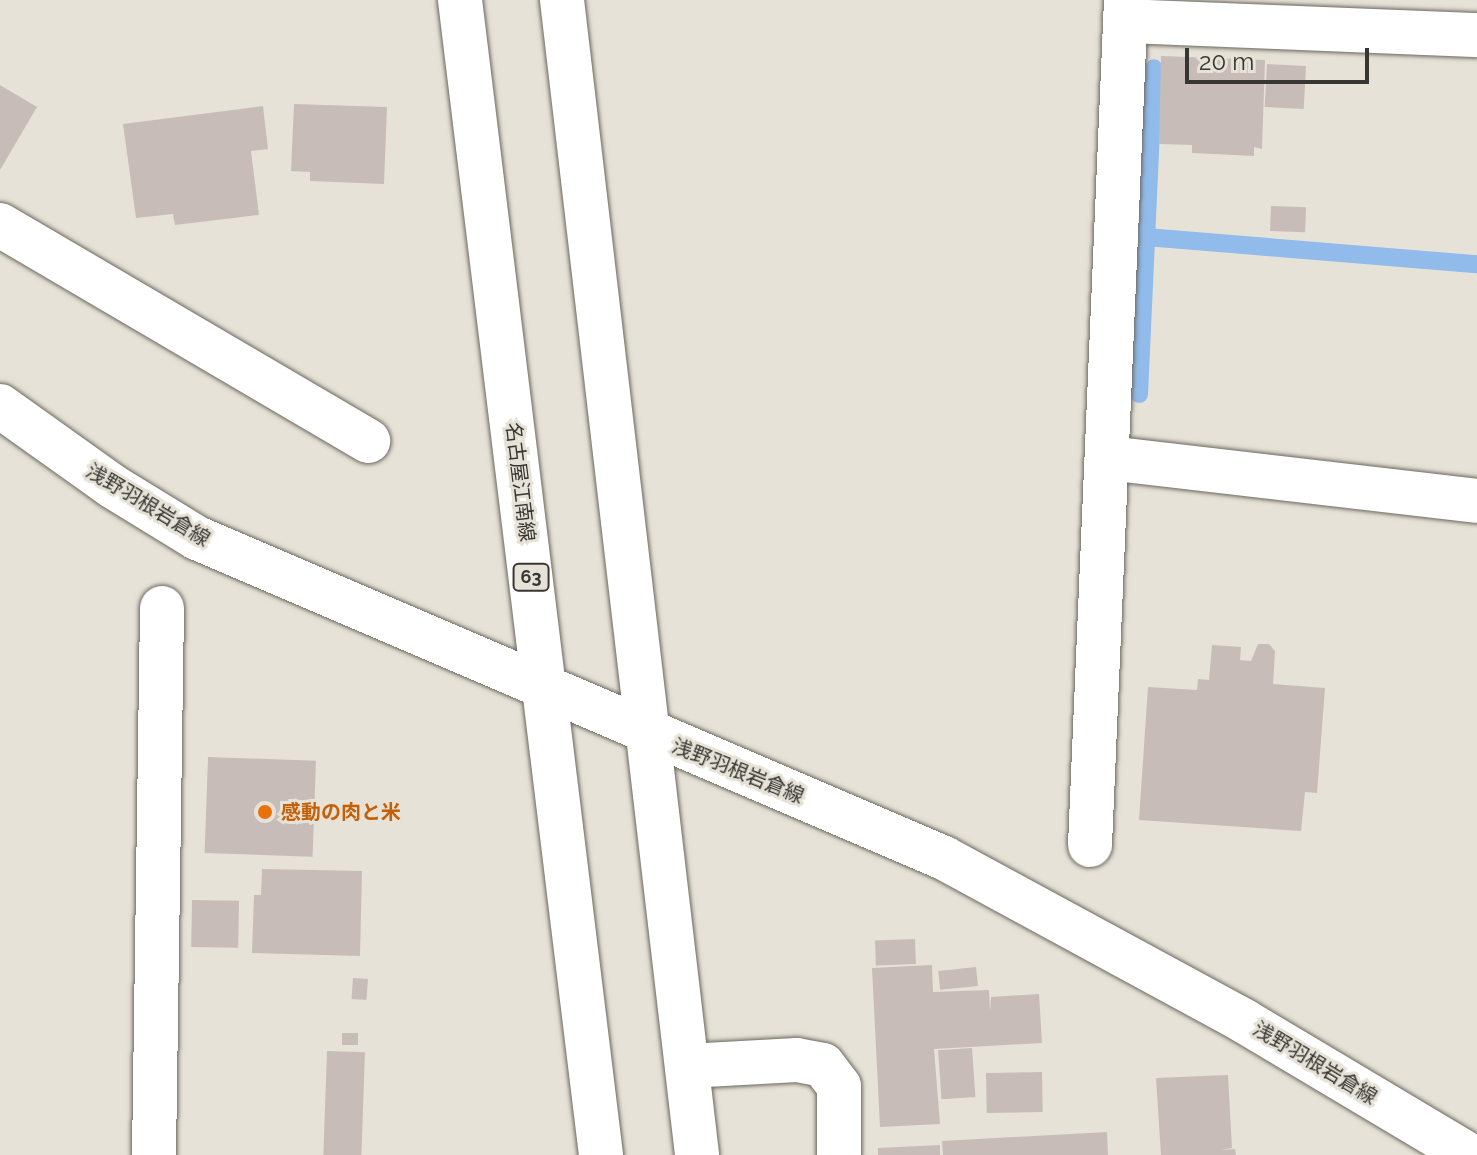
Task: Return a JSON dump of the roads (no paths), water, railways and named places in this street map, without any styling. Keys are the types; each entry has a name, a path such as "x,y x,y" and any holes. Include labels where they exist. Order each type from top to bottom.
{"main road":[{"name":"名古屋江南線","path":"460,0 601,1155"},
{"path":"562,0 697,1155"},
{"path":"1090,845 1126,10 1477,35"},
{"path":"0,225 368,441"},
{"name":"浅野羽根岩倉線","path":"0,406 112,486 197,538 648,735 944,858 1217,1005 1469,1155"},
{"path":"1107,458 1477,501"},
{"path":"154,1155 162,608"},
{"path":"687,1066 797,1060 823,1065 839,1086 839,1155"}],"waterway":[{"path":"1139,394 1154,68"},
{"path":"1146,237 1477,264"}],"place":[{"name":"感動の肉と米","path":"265,812"}]}
